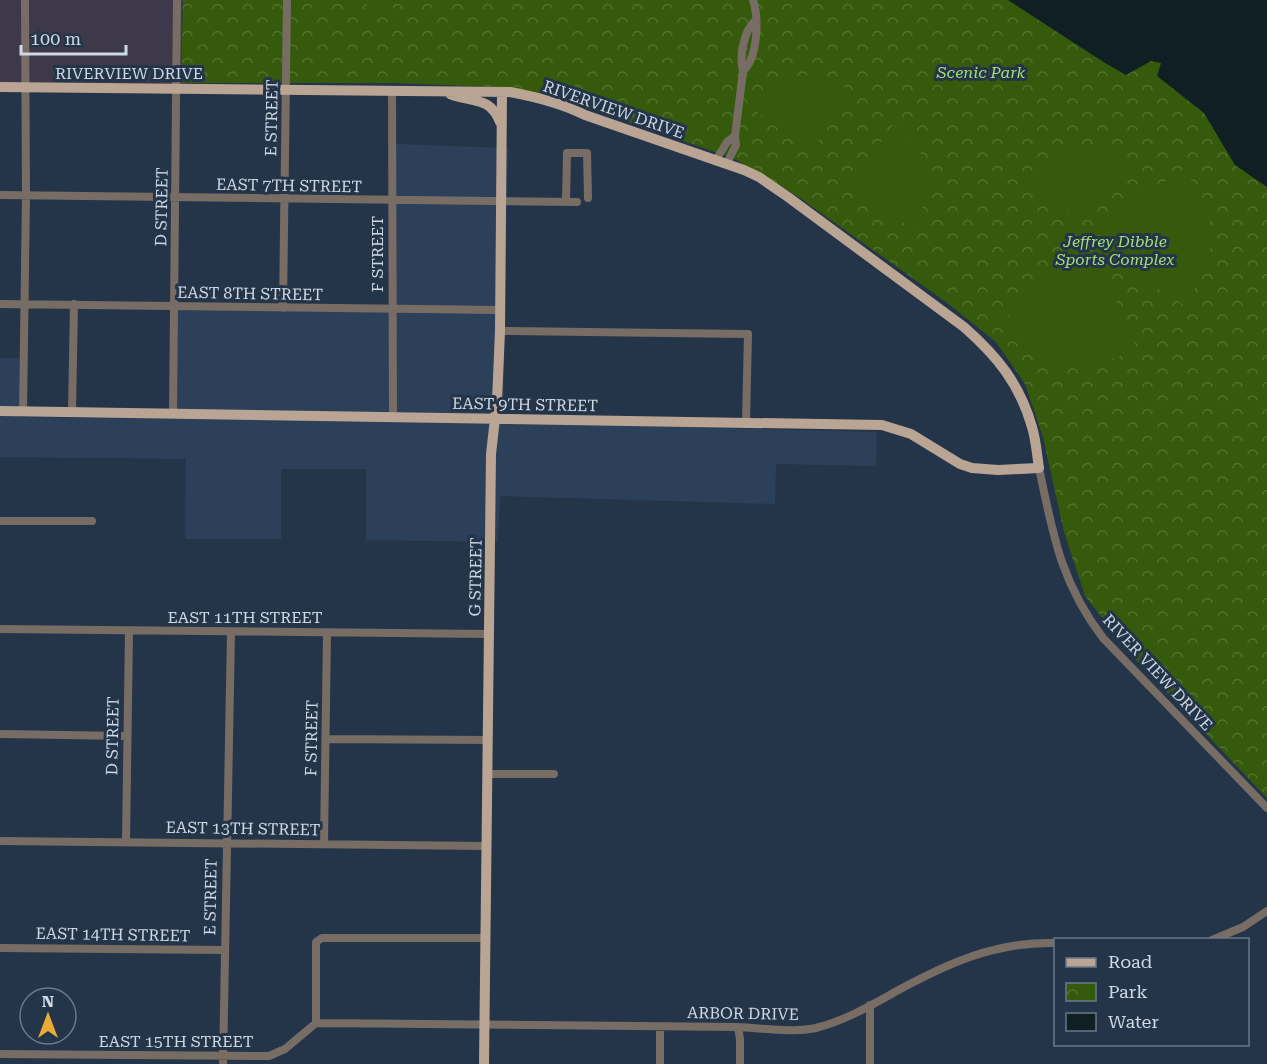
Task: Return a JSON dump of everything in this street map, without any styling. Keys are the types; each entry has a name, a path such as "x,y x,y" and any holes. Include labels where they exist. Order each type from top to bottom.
{"main road":[{"name":"RIVERVIEW DRIVE","path":"0,87 501,92 540,97 569,107 585,116 721,161 759,177 788,197 964,327 989,349 1000,361 1029,417 1039,468"},
{"path":"444,91 487,104 496,110 501,124"},
{"name":"G STREET","path":"484,1064 491,454 500,331 501,92"},
{"name":"EAST 9TH STREET","path":"0,411 882,425 911,434 960,464 972,468 998,470 1039,468"}],"street":[{"path":"23,412 26,196 25,0"},
{"name":"D STREET","path":"173,414 177,0"},
{"name":"E STREET","path":"284,308 287,0"},
{"path":"721,161 727,142 735,136 743,71 749,65 758,29 754,22 756,10 753,0"},
{"name":"F STREET","path":"392,91 393,418"},
{"path":"566,202 567,153 587,153 588,198"},
{"name":"EAST 7TH STREET","path":"0,195 577,202"},
{"name":"EAST 8TH STREET","path":"0,304 500,310"},
{"path":"72,412 74,304"},
{"path":"500,331 748,334 747,422"},
{"name":"RIVER VIEW DRIVE","path":"1039,468 1053,535 1071,588 1086,616 1103,638 1267,807"},
{"path":"0,521 92,521"},
{"name":"EAST 11TH STREET","path":"0,629 489,634"},
{"name":"D STREET","path":"126,842 129,631"},
{"name":"E STREET","path":"224,1060 231,632"},
{"name":"F STREET","path":"324,844 327,633"},
{"path":"0,734 127,736"},
{"path":"326,739 488,740"},
{"path":"487,774 554,774"},
{"name":"EAST 13TH STREET","path":"0,841 486,846"},
{"path":"1215,938 1243,927 1267,911"},
{"path":"484,1026 316,1023 315,978 316,942 322,938 485,938"},
{"name":"ARBOR DRIVE","path":"484,1026 738,1027 789,1030 815,1028 848,1017 930,973 969,956 1018,944 1054,943"},
{"name":"EAST 14TH STREET","path":"0,948 225,950"},
{"path":"870,1005 870,1064"},
{"name":"EAST 15TH STREET","path":"0,1054 224,1060 269,1056 285,1049 316,1023"},
{"path":"660,1027 660,1064"},
{"path":"738,1027 740,1064"}],"shaded area":[{"path":"0,0 183,0 181,83 0,82"},
{"path":"395,144 508,148 503,422 877,432 876,466 776,464 775,504 500,496 498,542 366,540 366,469 281,469 281,539 185,539 186,459 0,457 0,358 19,358 19,417 176,419 178,303 395,307"}],"green space":[{"name":"Jeffrey Dibble Sports Complex","path":"183,0 1078,0 1267,135 1267,798 1132,656 1085,596 1064,532 1043,437 1025,384 996,342 946,302 800,198 733,158 560,99 497,87 395,83 181,83"},
{"path":"367,0 379,0 378,15 366,15"},
{"path":"381,0 393,0 393,15 381,15"},
{"path":"813,75 834,82 853,94 814,147 803,147 750,107 777,83 793,77"},
{"path":"893,125 917,148 928,172 929,185 926,199 910,227 856,189 855,178"},
{"path":"1075,146 1105,151 1131,167 1089,220 1079,220 1027,176 1049,157"},
{"path":"1183,169 1205,204 1212,237 1205,270 1184,305 1122,266 1100,244 1099,232 1123,208"},
{"path":"1077,253 1088,255 1109,284 1137,348 1113,359 1086,365 1045,361 1020,345 1001,326 1048,274"}],"water":[{"path":"1008,0 1267,0 1267,187 1235,165 1204,113 1157,76 1161,63 1151,61 1126,75"}],"park label":[{"name":"Scenic Park","path":"981,72"}]}
